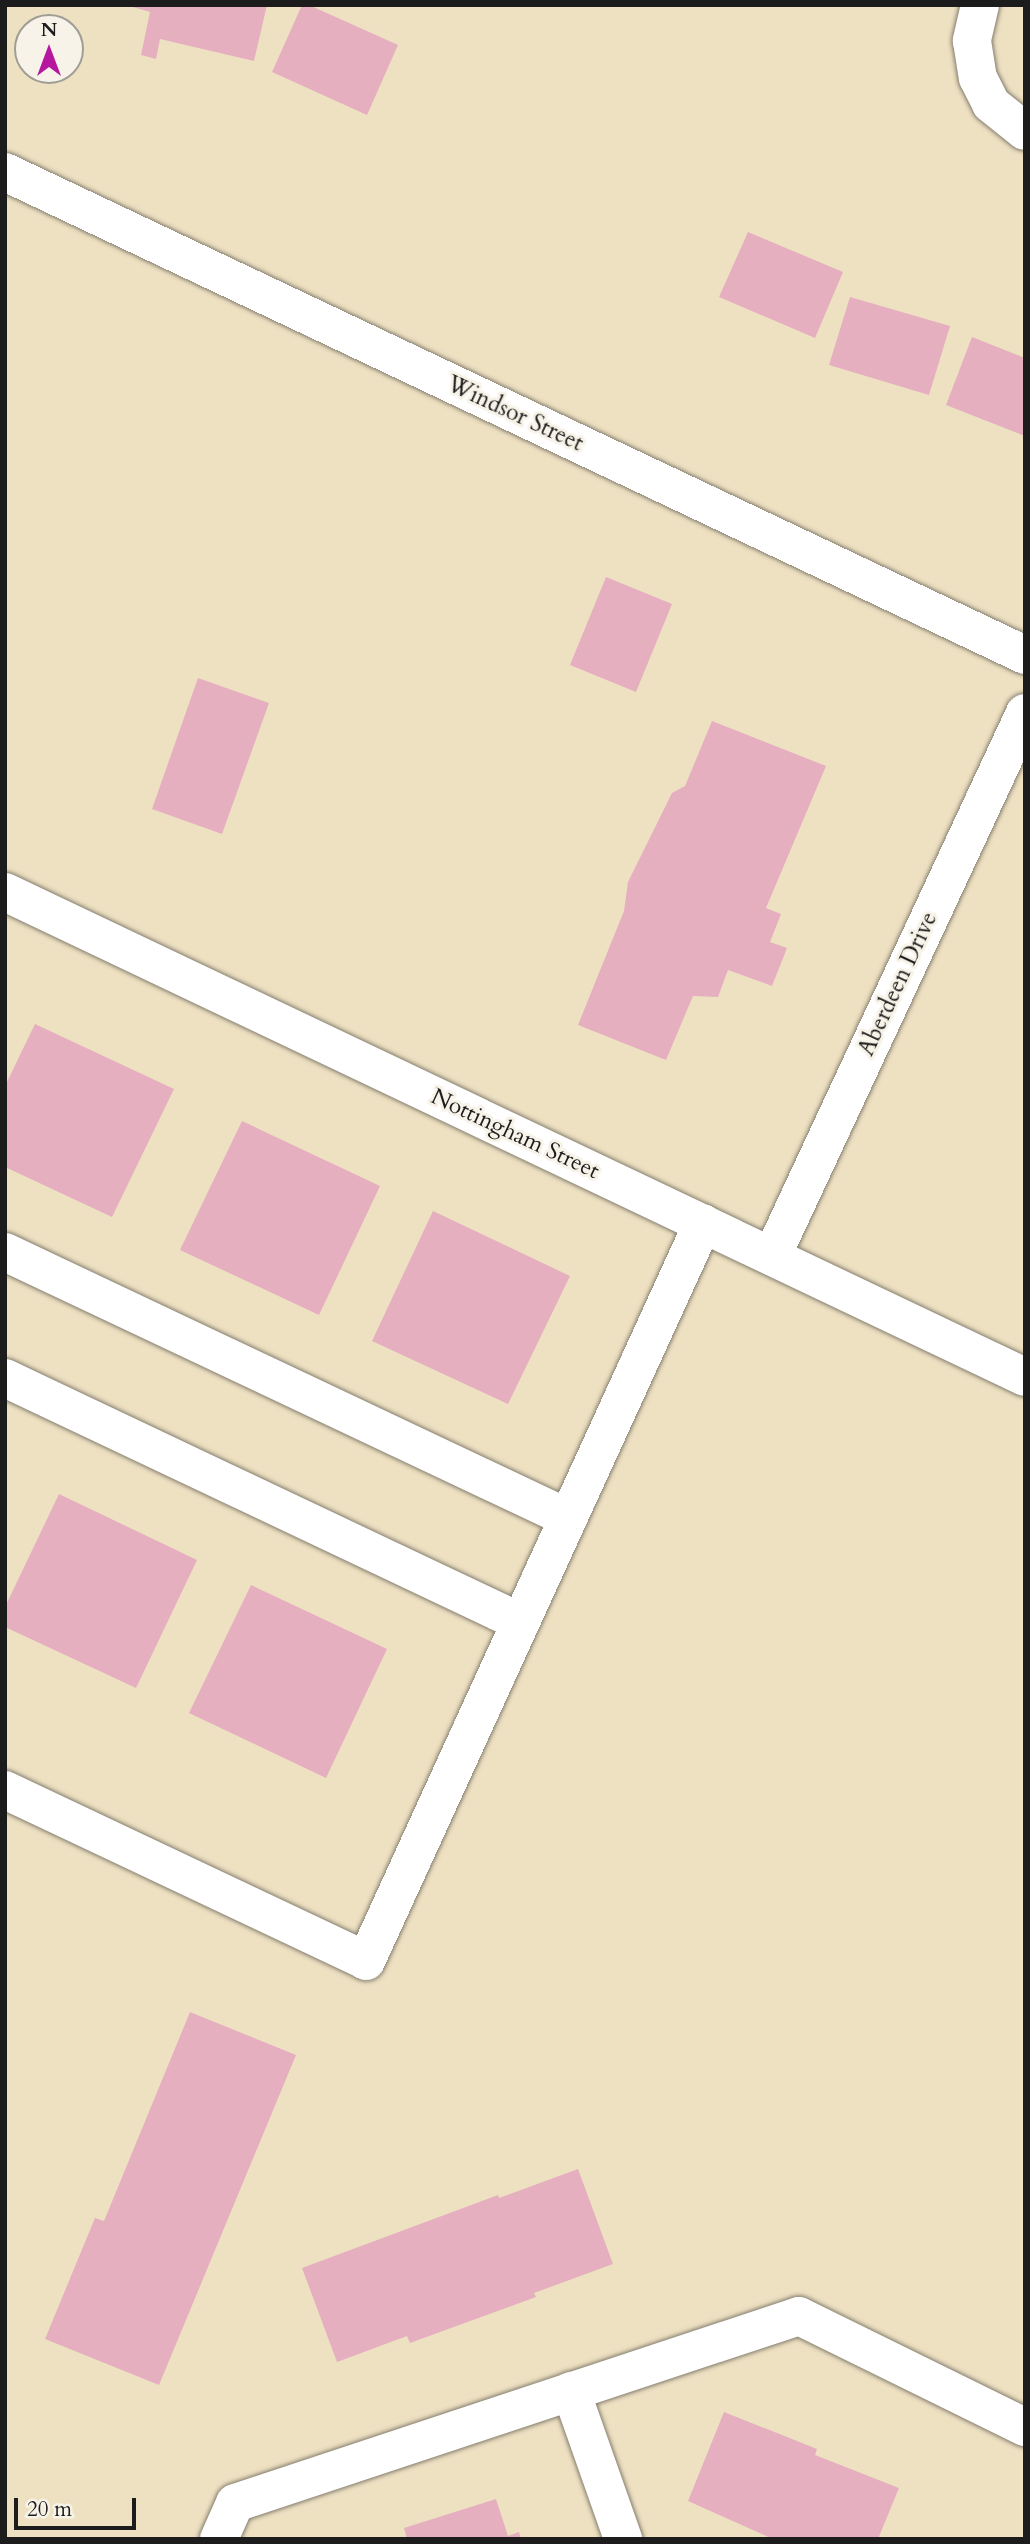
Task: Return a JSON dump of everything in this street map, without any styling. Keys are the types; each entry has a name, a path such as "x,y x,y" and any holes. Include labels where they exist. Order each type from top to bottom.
{"street":[{"path":"980,5 972,41 978,78 991,104 1025,131"},
{"name":"Windsor Street","path":"5,172 1025,655"},
{"name":"Aberdeen Drive","path":"772,1256 1025,713"},
{"name":"Nottingham Street","path":"5,892 1025,1377"},
{"path":"5,1790 366,1961 703,1223"},
{"path":"5,1252 568,1518"},
{"path":"5,1378 520,1622"},
{"path":"219,2539 235,2503 799,2316 1025,2427"},
{"path":"571,2391 623,2539"}],"building":[{"path":"126,5 267,5 254,61 160,39 156,59 141,55 150,12"},
{"path":"302,5 309,5 398,45 367,115 272,72"},
{"path":"748,232 843,272 815,338 719,297"},
{"path":"850,297 950,326 929,395 829,365"},
{"path":"972,337 1025,358 1025,436 946,405"},
{"path":"606,577 672,604 636,692 570,665"},
{"path":"198,678 269,703 222,834 152,809"},
{"path":"712,721 826,766 766,908 781,914 770,942 787,948 772,986 728,970 718,997 693,996 666,1060 578,1025 624,911 628,882 672,793 685,786"},
{"path":"35,1024 174,1089 112,1217 5,1167 5,1086"},
{"path":"242,1121 380,1186 319,1315 180,1250"},
{"path":"433,1211 570,1276 508,1404 372,1341"},
{"path":"59,1494 197,1560 136,1688 5,1627 5,1607"},
{"path":"251,1585 387,1649 326,1778 189,1713"},
{"path":"190,2012 296,2055 159,2385 45,2339 95,2218 104,2221"},
{"path":"578,2169 613,2264 534,2293 536,2297 410,2343 407,2336 337,2362 302,2268 498,2195 499,2198"},
{"path":"724,2412 817,2449 815,2455 899,2488 878,2539 773,2539 688,2501"},
{"path":"496,2499 508,2536 519,2532 521,2539 407,2539 404,2528"}]}
